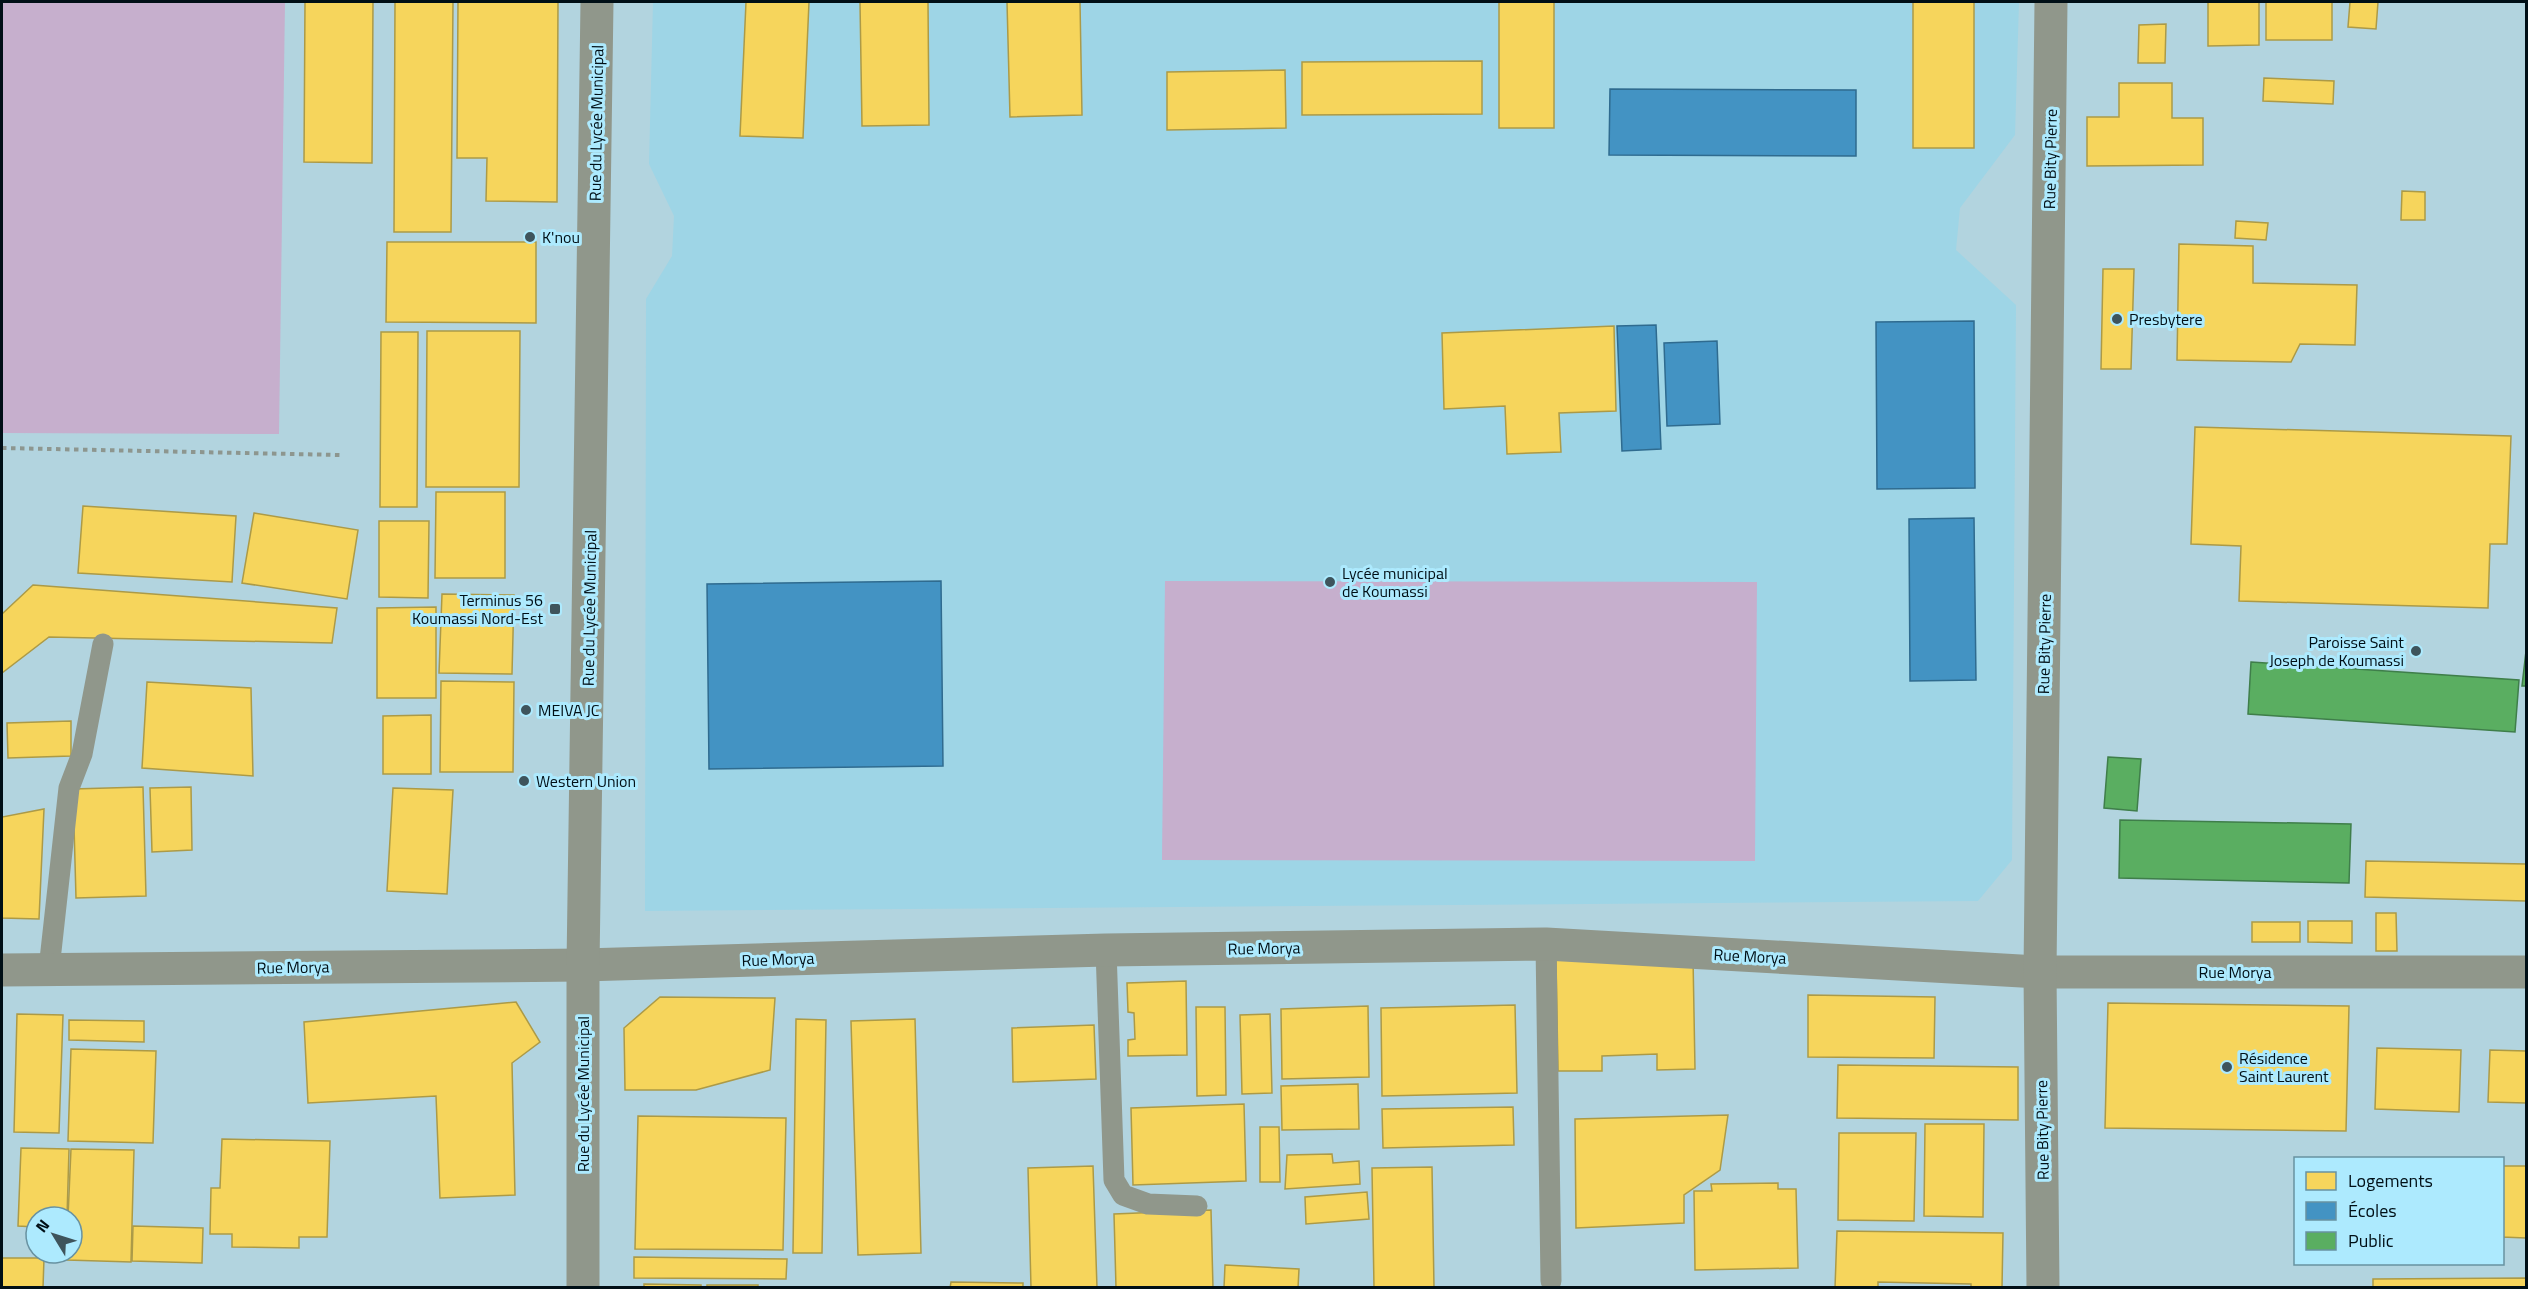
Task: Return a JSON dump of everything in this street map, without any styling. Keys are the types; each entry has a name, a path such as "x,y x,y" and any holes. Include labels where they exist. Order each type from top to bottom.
{"street":[{"name":"Rue du Lycée Municipal","path":"583,1287 583,965 597,2"},
{"name":"Rue Bity Pierre","path":"2043,1287 2040,972 2051,2"},
{"name":"Rue Morya","path":"2,970 583,965 1106,950 1546,944 2040,972 2526,972"}],"lane":[{"path":"49,969 69,788 82,754 103,644"},
{"path":"1546,944 1551,1281"},
{"path":"1106,950 1114,1180 1123,1195 1148,1204 1197,1206"}],"path":[{"path":"2,448 340,454"}],"shaded area":[{"path":"2,2 285,2 279,434 2,433"},
{"name":"Lycée municipal de Koumassi","path":"653,2 2019,2 2015,135 1960,208 1956,250 2016,305 2012,860 1978,901 645,911 646,299 672,256 674,216 649,164"},
{"path":"1165,581 1757,582 1755,861 1162,860"}],"building: Logements":[{"path":"305,2 373,2 372,163 304,162"},
{"path":"395,2 453,2 451,232 394,232"},
{"path":"458,2 558,2 557,202 486,201 487,158 457,158"},
{"path":"746,2 809,2 803,138 740,136"},
{"path":"860,2 928,2 929,125 862,126"},
{"path":"1007,2 1080,2 1082,115 1010,117"},
{"path":"1499,2 1554,2 1554,128 1499,128"},
{"path":"1913,2 1974,2 1974,148 1913,148"},
{"path":"2208,2 2259,2 2259,45 2208,46"},
{"path":"2266,2 2332,2 2332,40 2266,40"},
{"path":"2350,2 2378,2 2376,29 2348,27"},
{"path":"2166,24 2165,63 2138,63 2139,25"},
{"path":"1482,61 1482,114 1302,115 1302,62"},
{"path":"1285,70 1286,128 1167,130 1167,72"},
{"path":"2264,78 2334,81 2333,104 2263,101"},
{"path":"2119,83 2172,83 2172,118 2203,118 2203,165 2087,166 2087,117 2119,117"},
{"path":"2402,191 2425,192 2425,220 2401,220"},
{"path":"2236,221 2268,223 2266,240 2235,238"},
{"path":"387,242 536,242 536,323 386,322"},
{"path":"2179,244 2253,246 2253,283 2357,285 2355,345 2300,344 2291,362 2177,360"},
{"name":"Presbytere","path":"2103,269 2134,269 2131,369 2101,369"},
{"path":"1614,326 1616,411 1559,413 1561,452 1507,454 1505,406 1444,409 1442,333"},
{"path":"427,331 520,331 519,487 426,487"},
{"path":"381,332 418,332 417,507 380,507"},
{"path":"2195,427 2511,436 2507,544 2490,544 2488,608 2239,601 2241,546 2191,544"},
{"path":"436,492 505,492 505,578 435,578"},
{"path":"83,506 236,516 232,582 78,573"},
{"path":"254,513 358,530 347,599 242,583"},
{"path":"379,521 429,521 428,598 379,597"},
{"path":"33,585 337,608 332,643 49,637 2,673 2,614"},
{"path":"442,594 514,595 512,674 439,673"},
{"path":"436,607 436,698 377,698 377,608"},
{"path":"441,681 514,682 513,772 440,772"},
{"path":"147,682 251,688 253,776 142,768"},
{"path":"431,715 431,774 383,774 383,716"},
{"path":"71,721 71,756 8,758 7,723"},
{"path":"143,787 146,896 76,898 73,789"},
{"path":"191,787 192,850 152,852 150,788"},
{"path":"393,788 453,790 447,894 387,891"},
{"path":"44,809 39,919 2,918 2,817"},
{"path":"2366,861 2526,864 2526,901 2365,897"},
{"path":"2376,913 2396,913 2397,951 2376,951"},
{"path":"2308,921 2352,921 2352,943 2308,942"},
{"path":"2252,922 2300,922 2300,942 2252,942"},
{"path":"1693,957 1695,1069 1657,1070 1657,1054 1602,1056 1602,1071 1558,1071 1556,960"},
{"path":"1186,981 1187,1055 1128,1056 1128,1040 1135,1039 1134,1013 1128,1012 1127,983"},
{"path":"1808,995 1935,997 1934,1058 1808,1057"},
{"path":"660,997 775,998 770,1070 696,1090 625,1090 624,1028"},
{"path":"516,1002 540,1042 512,1063 515,1195 440,1198 436,1096 308,1103 304,1022"},
{"name":"Résidence Saint Laurent","path":"2108,1003 2349,1006 2346,1131 2105,1128"},
{"path":"1515,1005 1517,1093 1382,1096 1381,1008"},
{"path":"1368,1006 1369,1077 1282,1079 1281,1009"},
{"path":"1196,1007 1225,1007 1226,1095 1197,1096"},
{"path":"17,1014 63,1015 59,1133 14,1132"},
{"path":"1270,1014 1272,1093 1242,1094 1240,1015"},
{"path":"796,1019 826,1020 822,1253 793,1253"},
{"path":"915,1019 921,1253 858,1255 851,1021"},
{"path":"69,1020 144,1021 144,1042 69,1040"},
{"path":"1094,1025 1096,1079 1013,1082 1012,1028"},
{"path":"2377,1048 2461,1050 2459,1112 2375,1109"},
{"path":"71,1049 156,1051 153,1143 68,1141"},
{"path":"2490,1050 2526,1051 2526,1103 2488,1102"},
{"path":"1838,1065 2018,1067 2018,1120 1837,1118"},
{"path":"1358,1084 1359,1129 1282,1130 1281,1086"},
{"path":"1244,1104 1246,1181 1133,1185 1131,1108"},
{"path":"1513,1107 1514,1145 1383,1148 1382,1109"},
{"path":"1728,1115 1720,1170 1684,1195 1684,1223 1576,1228 1575,1119"},
{"path":"638,1116 786,1118 783,1250 635,1249"},
{"path":"1925,1124 1984,1124 1983,1217 1924,1216"},
{"path":"1260,1127 1279,1127 1280,1182 1260,1182"},
{"path":"1839,1133 1916,1133 1914,1221 1838,1220"},
{"path":"222,1139 330,1141 327,1237 299,1237 299,1248 232,1247 232,1234 210,1234 211,1188 220,1188"},
{"path":"21,1148 69,1149 67,1205 24,1205 24,1226 18,1226"},
{"path":"71,1149 134,1150 131,1262 84,1261 84,1205 69,1205"},
{"path":"1332,1154 1333,1163 1359,1161 1360,1184 1285,1189 1287,1155"},
{"path":"1093,1166 1097,1288 1031,1288 1028,1168"},
{"path":"2504,1166 2526,1166 2526,1238 2504,1237"},
{"path":"1432,1167 1434,1288 1374,1288 1372,1168"},
{"path":"1778,1183 1778,1189 1796,1189 1798,1268 1695,1270 1694,1191 1712,1191 1711,1184"},
{"path":"1367,1192 1369,1219 1306,1224 1305,1197"},
{"path":"1211,1210 1213,1288 1116,1288 1114,1214"},
{"path":"133,1226 203,1228 202,1263 132,1261"},
{"path":"1837,1231 2003,1233 2002,1288 1971,1288 1971,1284 1878,1282 1878,1288 1835,1288"},
{"path":"634,1257 787,1259 786,1279 634,1278"},
{"path":"2,1258 24,1258 24,1265 44,1265 43,1288 2,1288"},
{"path":"1225,1265 1299,1269 1298,1288 1224,1288"},
{"path":"2526,1278 2526,1288 2373,1288 2373,1279"},
{"path":"951,1282 1023,1283 1023,1288 950,1288"},
{"path":"644,1284 701,1285 701,1288 644,1288"},
{"path":"707,1285 758,1285 758,1288 707,1288"}],"building: Écoles":[{"path":"1610,89 1856,90 1856,156 1609,155"},
{"path":"1974,321 1975,488 1877,489 1876,322"},
{"path":"1656,325 1661,449 1622,451 1617,326"},
{"path":"1717,341 1720,424 1667,426 1664,343"},
{"path":"1974,518 1976,680 1910,681 1909,519"},
{"path":"941,581 943,766 709,769 707,584"}],"building: Public":[{"path":"2526,651 2526,686 2522,686"},
{"path":"2251,662 2519,680 2515,732 2248,714"},
{"path":"2108,757 2141,759 2137,811 2104,808"},
{"path":"2120,820 2351,824 2349,883 2119,878"}],"place":[{"name":"K'nou","path":"530,237"},
{"name":"Presbytere","path":"2117,319"},
{"name":"Lycée municipal de Koumassi","path":"1330,582"},
{"name":"Terminus 56 Koumassi Nord-Est","path":"555,609"},
{"name":"Paroisse Saint Joseph de Koumassi","path":"2416,651"},
{"name":"MEIVA JC","path":"526,710"},
{"name":"Western Union","path":"524,781"},
{"name":"Résidence Saint Laurent","path":"2227,1067"}]}
